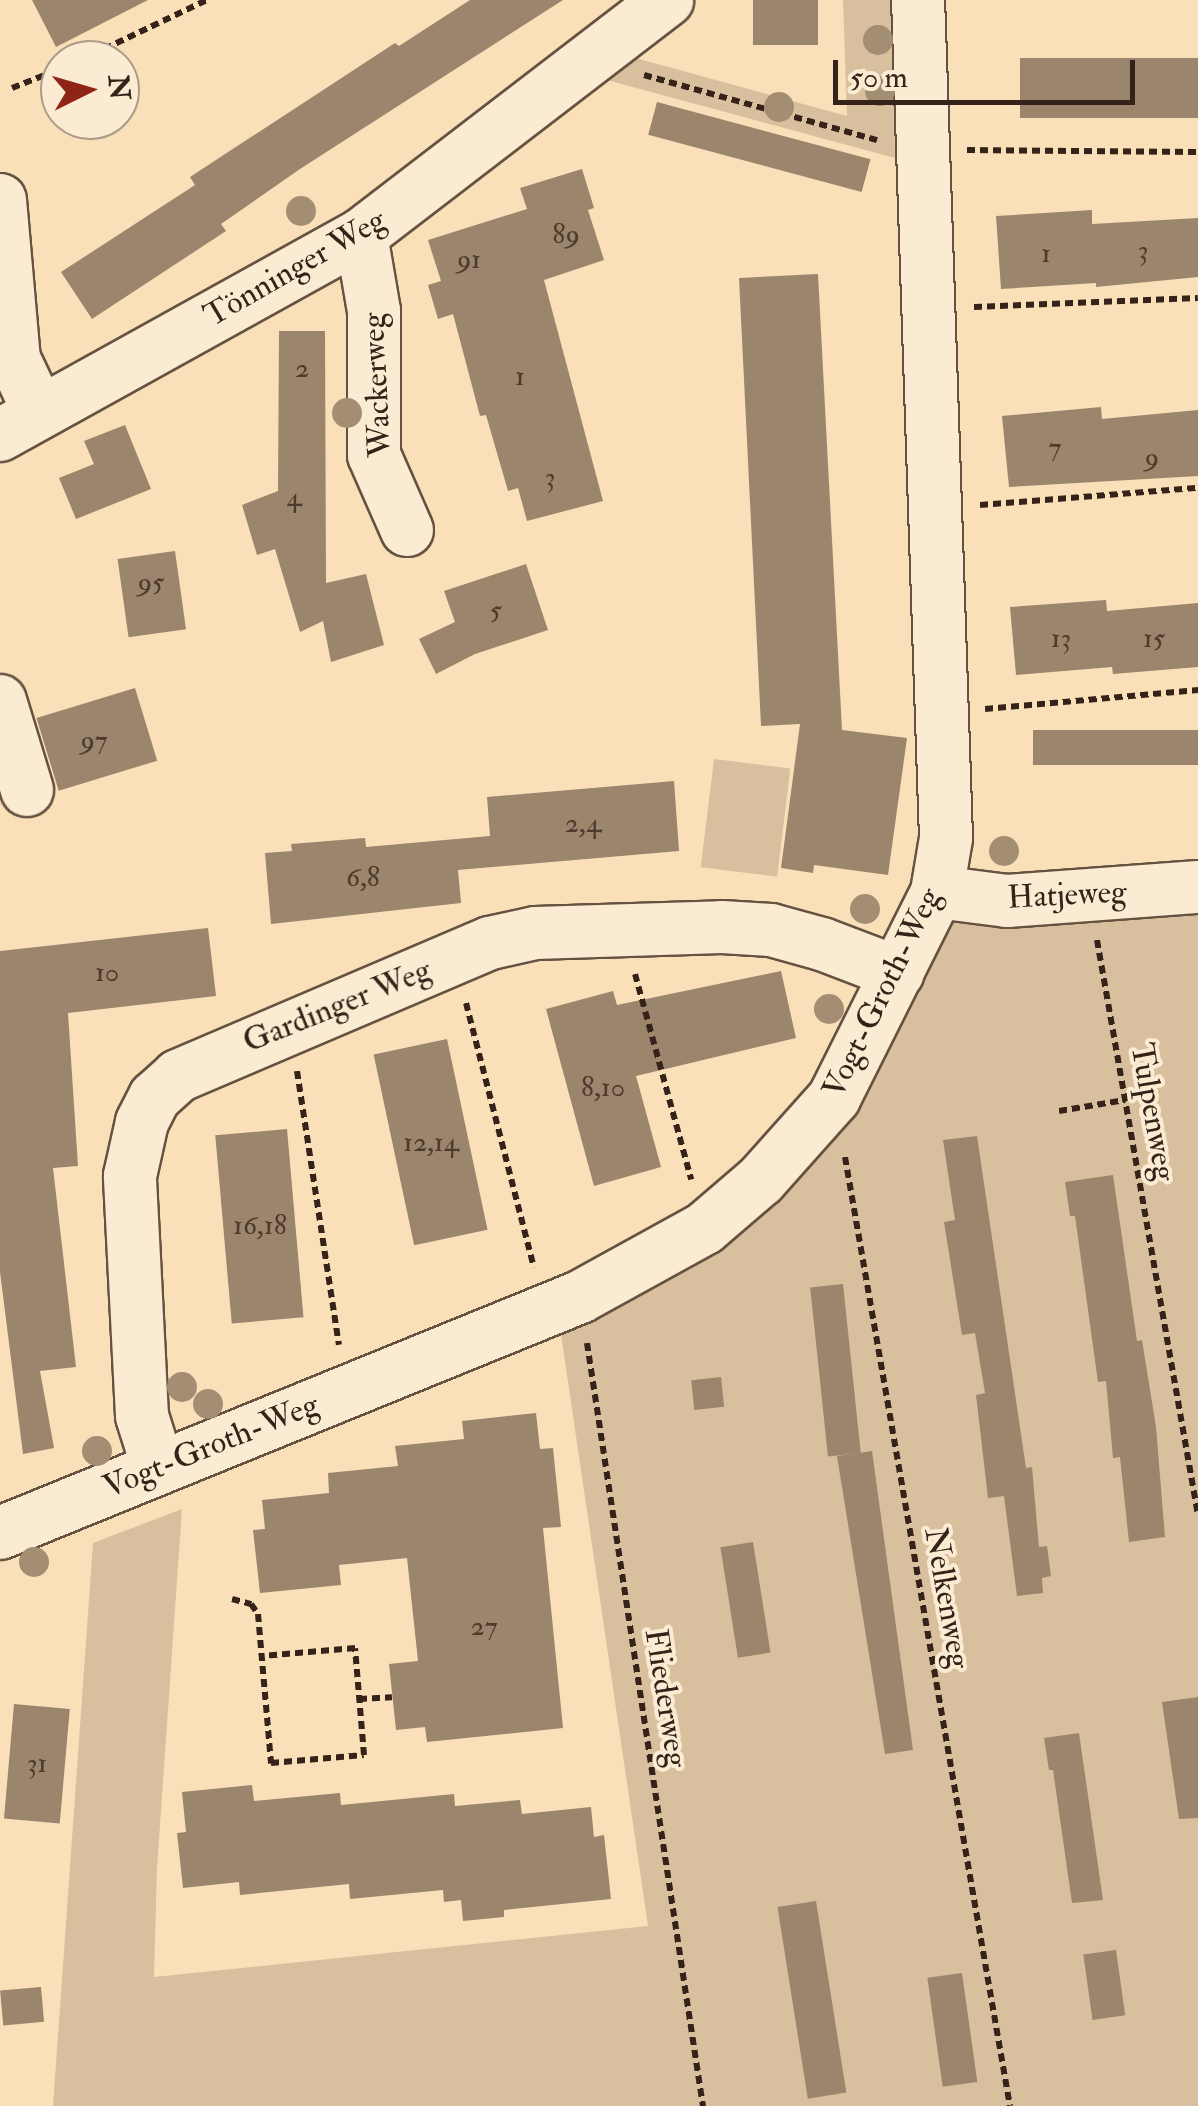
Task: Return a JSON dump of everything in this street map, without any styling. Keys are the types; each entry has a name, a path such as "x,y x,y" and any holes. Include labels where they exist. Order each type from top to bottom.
{"street":[{"name":"Tönninger Weg","path":"20,424 361,235 668,0"},
{"name":"Vogt-Groth-Weg","path":"0,1532 563,1305 705,1228 761,1180 834,1098 937,892 946,838 938,508 918,0"},
{"path":"0,200 20,424"},
{"name":"Wackerweg","path":"361,235 374,311 374,455 408,530"},
{"path":"0,702 27,790"},
{"name":"Hatjeweg","path":"937,892 1007,900 1198,887"},
{"name":"Gardinger Weg","path":"158,1466 142,1416 130,1176 133,1149 155,1097 178,1076 490,943 535,934 623,929 771,930 822,944 898,974"}],"path":[{"path":"123,40 206,0"},
{"path":"603,48 618,67 883,142"},
{"path":"12,88 40,76"},
{"path":"964,150 1198,152"},
{"path":"928,309 1198,298"},
{"path":"938,508 1198,488"},
{"path":"944,713 1198,690"},
{"name":"Tulpenweg","path":"1089,895 1198,1515"},
{"path":"623,929 705,1228"},
{"name":"Fliederweg","path":"454,958 563,1305 703,2106"},
{"path":"290,1026 346,1391"},
{"name":"Nelkenweg","path":"834,1098 1010,2106"},
{"path":"1059,1110 1125,1100"},
{"path":"232,1599 256,1608 271,1763 364,1754 355,1648 262,1656"},
{"path":"360,1699 392,1697"}],"shaded area":[{"path":"843,0 892,0 895,158 603,79 632,57 847,116"},
{"path":"714,759 790,768 777,877 701,867"},
{"path":"1198,887 1198,2106 53,2106 93,1543 182,1509 157,1868 154,1977 648,1926 557,1307 806,1132 937,892"}],"building":[{"path":"32,0 148,0 70,40 52,40"},
{"path":"470,0 563,0 300,169 221,224 226,231 92,319 61,272 195,185 190,177 395,43 399,46"},
{"path":"753,0 818,0 818,45 753,45"},
{"path":"1020,58 1198,58 1198,118 1020,118"},
{"path":"657,102 870,159 862,192 648,135"},
{"path":"582,169 594,208 588,210 604,260 544,280 603,501 527,521 518,488 508,491 486,415 480,416 453,314 438,319 428,285 441,281 428,240 527,209 520,188"},
{"path":"1092,210 1092,224 1198,218 1198,277 1096,287 1096,283 1001,289 996,216"},
{"path":"818,274 842,730 907,738 888,875 814,865 813,873 781,868 800,724 761,726 739,278"},
{"path":"279,331 325,331 326,583 366,574 384,645 331,662 323,621 300,632 275,549 257,555 242,505 278,491"},
{"path":"1101,407 1102,419 1198,410 1198,476 1009,487 1002,416"},
{"path":"125,425 151,489 76,519 59,478 94,464 84,441"},
{"path":"175,551 186,629 129,637 118,559"},
{"path":"526,564 548,630 475,654 436,674 419,639 455,622 444,591"},
{"path":"1106,600 1107,611 1198,603 1198,667 1113,674 1112,667 1016,675 1010,607"},
{"path":"135,688 157,761 59,791 37,718"},
{"path":"1033,730 1198,730 1198,765 1033,765"},
{"path":"674,781 679,851 458,870 461,903 271,924 265,853 292,851 291,844 365,838 366,847 490,836 487,797"},
{"path":"208,928 216,996 68,1013 78,1166 53,1168 76,1367 40,1371 54,1448 23,1454 0,1272 0,951"},
{"path":"781,971 796,1038 636,1076 661,1167 594,1186 546,1009 613,991 617,1005"},
{"path":"447,1039 488,1230 414,1245 374,1055"},
{"path":"287,1129 303,1317 232,1324 215,1135"},
{"path":"977,1136 1026,1468 1032,1467 1039,1547 1047,1546 1051,1576 1042,1578 1043,1593 1017,1596 1004,1496 988,1498 976,1395 985,1393 975,1333 962,1335 944,1222 955,1220 943,1140"},
{"path":"1113,1175 1137,1341 1142,1340 1156,1427 1165,1537 1129,1542 1120,1457 1113,1458 1106,1381 1098,1382 1075,1216 1070,1216 1065,1182"},
{"path":"843,1284 861,1453 828,1457 810,1287"},
{"path":"721,1377 724,1407 694,1410 691,1380"},
{"path":"536,1413 540,1449 553,1448 561,1527 543,1528 563,1728 427,1742 425,1727 396,1730 389,1664 418,1661 407,1558 339,1565 341,1585 260,1593 253,1530 265,1529 262,1500 329,1493 328,1473 398,1466 395,1446 464,1439 462,1421"},
{"path":"872,1451 913,1750 885,1754 837,1456"},
{"path":"753,1542 771,1653 738,1658 720,1547"},
{"path":"1198,1697 1198,1818 1179,1819 1162,1702"},
{"path":"14,1704 70,1709 60,1823 4,1819"},
{"path":"1079,1733 1103,1900 1072,1903 1053,1770 1049,1770 1044,1738"},
{"path":"252,1785 254,1801 340,1793 341,1805 454,1794 455,1806 520,1800 522,1814 591,1807 594,1837 604,1835 611,1899 504,1910 504,1917 463,1921 461,1900 444,1902 443,1890 350,1899 349,1884 240,1895 239,1882 183,1888 177,1833 186,1832 182,1792"},
{"path":"816,1901 846,2093 808,2099 777,1907"},
{"path":"1116,1950 1125,2015 1093,2020 1083,1955"},
{"path":"962,1973 977,2082 943,2087 927,1978"},
{"path":"41,1987 44,2022 3,2025 0,1991"}]}
